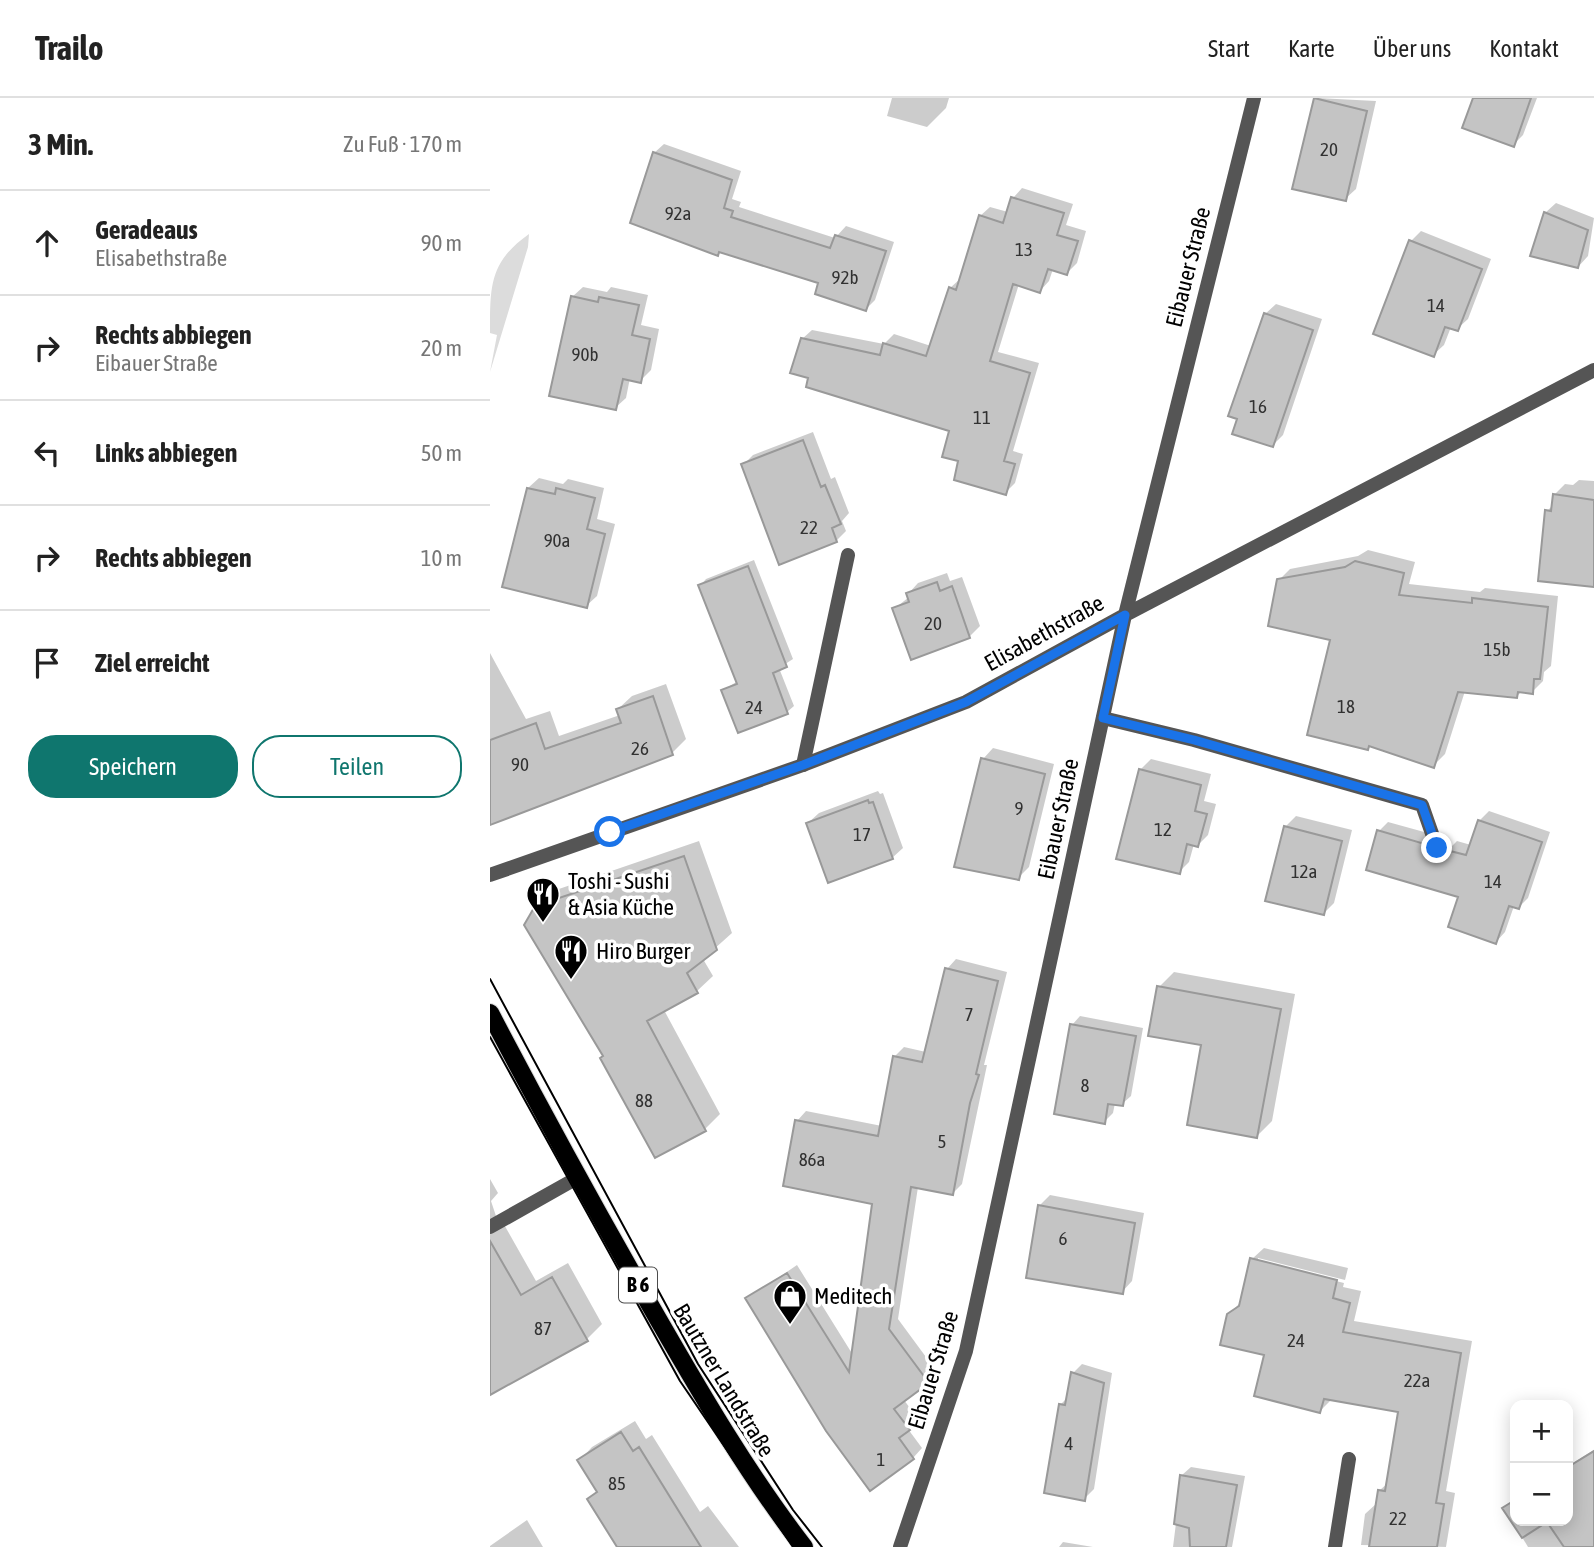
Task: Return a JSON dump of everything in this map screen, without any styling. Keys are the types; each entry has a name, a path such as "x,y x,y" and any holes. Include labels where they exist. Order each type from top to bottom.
{"main road":[{"name":"Bautzner Landstraße","path":"490,1013 577,1178 692,1379 780,1517 804,1547"}],"street":[{"name":"Eibauer Straße","path":"900,1547 966,1352 1125,615 1254,98"},
{"name":"Elisabethstraße","path":"490,875 803,765 966,702 1125,615 1594,370"},
{"path":"803,765 848,555"},
{"path":"1103,718 1194,740 1422,805 1437,848"},
{"path":"490,1227 577,1178"},
{"path":"1335,1547 1349,1459"}],"shaded area":[{"path":"529,234 528,247 490,372 497,335 490,333 495,276 506,254"}],"building":[{"path":"1314,98 1367,111 1346,201 1292,189"},
{"path":"1473,98 1531,98 1514,147 1462,128"},
{"path":"653,152 732,180 724,208 733,211 731,217 830,248 835,235 886,251 866,311 815,294 818,283 719,252 718,256 630,223"},
{"path":"1011,197 1064,213 1057,235 1078,241 1067,275 1048,269 1040,293 1013,284 990,361 1030,373 1004,461 1015,464 1006,495 954,480 958,461 942,457 949,431 806,387 808,378 790,373 801,338 880,355 883,343 926,356 949,287 956,290 979,215 1003,223"},
{"path":"1544,212 1588,230 1578,268 1530,256"},
{"path":"1409,240 1482,269 1458,331 1445,327 1434,357 1373,334"},
{"path":"571,296 598,302 599,297 639,305 632,335 650,339 641,383 623,379 616,410 549,396"},
{"path":"1264,313 1313,330 1273,447 1232,434 1237,419 1228,416"},
{"path":"803,440 821,487 825,485 841,524 832,528 837,542 779,565 741,464"},
{"path":"527,488 555,494 556,488 595,498 587,529 605,534 587,608 502,587"},
{"path":"1553,494 1594,500 1594,587 1538,581 1545,510 1551,511"},
{"path":"1355,561 1404,573 1399,595 1472,603 1472,598 1548,607 1540,679 1534,679 1533,694 1518,692 1517,698 1458,692 1434,768 1369,746 1368,750 1307,735 1330,640 1268,626 1277,579 1345,567"},
{"path":"748,566 787,667 773,673 788,714 738,733 721,690 737,684 698,585"},
{"path":"937,582 940,591 952,586 970,638 911,660 892,608 909,602 906,593"},
{"path":"653,696 673,755 490,825 490,740 536,723 545,749 621,723 616,709"},
{"path":"981,758 1045,774 1019,880 954,867"},
{"path":"1139,769 1201,785 1195,811 1207,814 1198,847 1187,844 1180,874 1116,859"},
{"path":"868,800 869,803 873,802 893,859 828,883 806,823"},
{"path":"1478,820 1542,842 1519,909 1509,906 1496,944 1448,927 1458,897 1366,870 1377,830 1425,844 1435,857 1441,857 1446,850 1466,855"},
{"path":"1284,826 1342,841 1324,915 1265,901"},
{"path":"684,856 717,950 687,973 698,993 647,1021 706,1131 655,1158 600,1058 603,1056 524,925 535,906"},
{"path":"945,968 998,981 976,1074 979,1075 970,1103 953,1195 911,1187 889,1329 929,1383 894,1409 910,1430 899,1438 914,1459 870,1491 826,1431 745,1298 787,1273 849,1372 872,1204 783,1186 795,1120 878,1136 893,1056 922,1062"},
{"path":"1157,986 1281,1009 1257,1138 1187,1125 1201,1045 1148,1036"},
{"path":"1070,1024 1136,1036 1123,1106 1108,1104 1105,1124 1054,1114"},
{"path":"1038,1205 1135,1223 1123,1294 1026,1278"},
{"path":"490,1241 521,1295 552,1277 588,1341 490,1395"},
{"path":"1250,1258 1337,1280 1333,1298 1350,1303 1343,1332 1461,1353 1436,1503 1444,1504 1437,1547 1369,1547 1378,1490 1385,1491 1398,1412 1324,1399 1320,1413 1254,1396 1264,1355 1220,1345 1227,1314 1239,1306"},
{"path":"1071,1372 1104,1383 1085,1501 1044,1493 1059,1404 1065,1405"},
{"path":"621,1432 633,1451 639,1447 701,1547 617,1547 587,1499 597,1492 577,1460"},
{"path":"1594,1451 1594,1547 1564,1547 1550,1526 1573,1526 1573,1464"},
{"path":"1180,1475 1237,1485 1226,1547 1190,1547 1189,1528 1174,1524"},
{"path":"1510,1503 1510,1520 1502,1508"},
{"path":"1514,1526 1541,1526 1522,1538"}],"tram line":[{"path":"490,979 698,1364 793,1510 822,1547"},
{"path":"490,1037 680,1381 793,1547"}],"place":[{"name":"Toshi - Sushi & Asia Küche","path":"543,924"},
{"name":"Hiro Burger","path":"571,981"},
{"name":"Meditech","path":"790,1326"}],"route":[{"path":"610,832 803,765 966,702 1125,615 1103,718 1194,740 1422,805 1437,848"}]}
